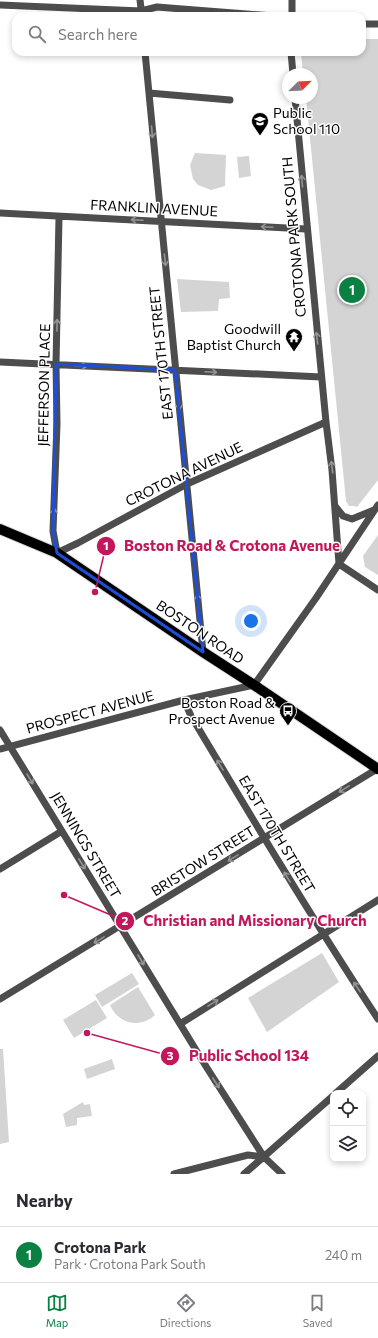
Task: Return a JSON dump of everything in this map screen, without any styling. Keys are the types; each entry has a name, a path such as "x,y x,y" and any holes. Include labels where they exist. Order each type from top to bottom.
{"main road":[{"name":"BOSTON ROAD","path":"0,529 57,552 202,652 254,685 378,769"}],"street":[{"path":"140,0 142,12"},
{"path":"292,0 292,12"},
{"path":"0,5 110,12"},
{"path":"146,12 157,7 221,12"},
{"path":"366,24 378,24"},
{"name":"EAST 170TH STREET","path":"145,56 202,652"},
{"path":"291,56 292,68"},
{"path":"149,94 230,100"},
{"name":"CROTONA PARK SOUTH","path":"296,104 306,229 332,470 339,564"},
{"name":"FRANKLIN AVENUE","path":"0,213 306,229"},
{"name":"JEFFERSON PLACE","path":"57,552 53,531 57,424 56,364 59,217"},
{"path":"0,362 321,377"},
{"name":"CROTONA AVENUE","path":"57,552 78,543 187,484 326,422"},
{"path":"335,506 343,516 352,519 376,508"},
{"path":"254,685 316,598 376,508"},
{"path":"339,564 378,590"},
{"name":"PROSPECT AVENUE","path":"0,749 184,700 254,685"},
{"name":"EAST 170TH STREET","path":"184,700 191,716 264,839 323,935 378,1019"},
{"name":"JENNINGS STREET","path":"0,730 120,927 264,1157 282,1174"},
{"name":"BRISTOW STREET","path":"0,999 378,769"},
{"path":"0,869 62,831"},
{"path":"180,1024 378,900"},
{"path":"339,1090 378,1056"},
{"path":"244,1174 330,1099"},
{"path":"174,1174 248,1155 264,1157"}],"highlighted area":[{"path":"56,364 175,370 203,652 57,553 53,531"}],"shaded area":[{"path":"366,39 378,39 378,480 357,507 349,506 346,501 307,104 318,104 318,68 302,68 301,56 366,56"},
{"path":"195,153 226,155 225,186 211,190 198,185 193,179 190,165"},
{"path":"249,156 251,176 239,178 237,157"},
{"path":"177,279 229,282 230,298 219,299 218,311 181,312"},
{"path":"378,535 378,575 365,567 363,556"},
{"path":"322,953 339,982 267,1032 248,998"},
{"path":"132,973 139,984 102,1007 95,995"},
{"path":"138,987 155,1015 143,1022 136,1023 118,1017 110,1005"},
{"path":"96,1000 107,1018 74,1038 63,1020"},
{"path":"0,1049 3,1049 9,1142 0,1144"},
{"path":"112,1059 115,1069 87,1079 84,1069"},
{"path":"83,1102 84,1105 90,1104 92,1116 77,1118 77,1125 66,1127 63,1114"}],"place":[{"name":"Public School 110","path":"260,136"},
{"name":"Crotona Park","path":"352,290"},
{"name":"Goodwill Baptist Church","path":"294,352"},
{"name":"Boston Road & Crotona Avenue","path":"95,592"},
{"name":"Boston Road & Prospect Avenue","path":"288,726"},
{"name":"Christian and Missionary Church","path":"64,895"},
{"name":"Public School 134","path":"87,1033"}]}
